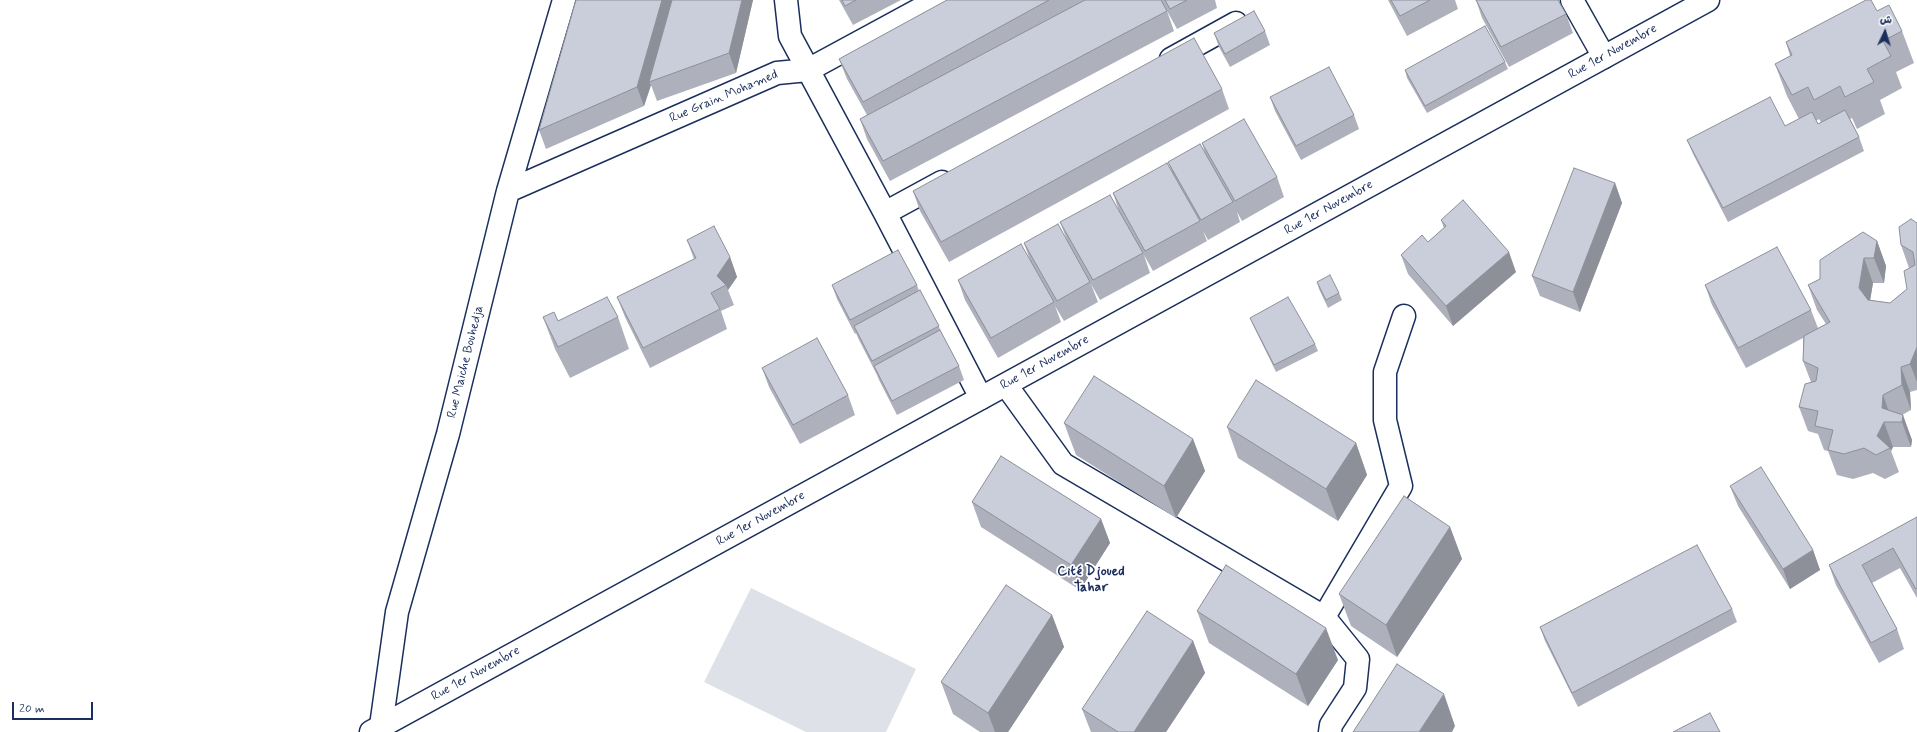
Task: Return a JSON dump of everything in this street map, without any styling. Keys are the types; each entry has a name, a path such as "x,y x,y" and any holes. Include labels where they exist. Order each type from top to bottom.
{"street":[{"name":"Rue Maiche Bouhedja","path":"376,729 397,612 448,434 508,191 564,0"},
{"path":"786,0 790,36 885,213 981,398"},
{"name":"Rue Grain Mohamed","path":"508,191 777,73 808,70 936,0"},
{"path":"1572,0 1604,57"},
{"name":"Rue 1er Novembre","path":"376,729 1708,0"},
{"path":"1152,69 1236,23"},
{"path":"885,213 962,171"},
{"path":"1324,617 1401,486 1385,420 1385,372 1404,316"},
{"path":"1006,385 1063,464 1324,617 1358,659 1355,688 1331,725 1330,732"}],"shaded area":[{"path":"751,588 916,669 886,732 806,732 704,682"}],"building":[{"path":"576,0 662,0 637,87 539,130"},
{"path":"672,0 742,0 729,53 649,82"},
{"path":"842,0 856,0 845,6"},
{"path":"947,0 1049,0 863,102 839,59"},
{"path":"1085,0 1161,0 1167,11 883,161 860,119"},
{"path":"1165,0 1187,0 1170,9"},
{"path":"1391,0 1430,0 1400,16"},
{"path":"1476,0 1558,0 1566,14 1501,47"},
{"path":"1866,0 1871,0 1877,11 1889,5 1902,31 1883,41 1891,56 1867,69 1874,82 1845,97 1840,86 1814,100 1808,87 1792,95 1775,64 1792,55 1786,42"},
{"path":"1254,11 1265,31 1225,54 1214,33"},
{"path":"1485,26 1505,62 1425,106 1405,70"},
{"path":"1194,38 1222,89 941,242 913,191"},
{"path":"1329,67 1354,115 1296,146 1270,97"},
{"path":"1770,97 1785,126 1812,112 1818,124 1845,110 1859,137 1723,208 1687,140"},
{"path":"1244,119 1277,177 1235,201 1202,143"},
{"path":"1200,144 1233,202 1201,220 1168,162"},
{"path":"1167,163 1200,221 1145,251 1113,193"},
{"path":"1574,168 1615,183 1573,292 1532,276"},
{"path":"1110,195 1143,253 1093,280 1060,222"},
{"path":"1463,200 1509,252 1446,306 1401,255 1422,235 1428,242 1446,226 1441,220"},
{"path":"1911,219 1917,223 1917,347 1910,364 1901,367 1902,385 1883,395 1882,408 1903,415 1902,422 1884,422 1877,436 1890,448 1876,455 1864,448 1844,454 1828,450 1833,430 1815,426 1818,411 1799,407 1805,384 1816,381 1818,368 1803,361 1804,336 1830,322 1808,285 1820,279 1820,260 1863,232 1877,241 1874,258 1864,258 1859,288 1868,300 1890,303 1907,289 1904,271 1915,265 1913,252 1901,245 1899,227"},
{"path":"1058,224 1090,282 1057,301 1024,243"},
{"path":"714,226 730,257 717,276 726,285 711,293 720,309 643,348 617,297 696,258 687,240"},
{"path":"1021,244 1054,302 991,338 958,280"},
{"path":"1777,247 1811,310 1738,348 1705,285"},
{"path":"898,250 917,285 850,320 832,285"},
{"path":"1330,275 1339,293 1326,300 1317,282"},
{"path":"920,290 939,326 872,361 854,326"},
{"path":"607,297 618,317 558,347 543,317 554,312 558,321"},
{"path":"1288,297 1315,344 1274,365 1250,318"},
{"path":"940,330 959,366 892,401 874,366"},
{"path":"817,338 848,395 793,425 762,368"},
{"path":"1094,376 1193,439 1164,486 1064,423"},
{"path":"1256,380 1356,443 1326,489 1227,427"},
{"path":"1001,456 1101,519 1071,565 972,502"},
{"path":"1761,467 1813,550 1783,569 1730,486"},
{"path":"1404,496 1450,527 1386,625 1339,594"},
{"path":"1917,517 1916,589 1893,548 1862,565 1897,629 1871,643 1829,565"},
{"path":"1697,545 1732,609 1572,693 1540,627"},
{"path":"1226,565 1326,628 1296,674 1197,611"},
{"path":"1006,585 1052,615 988,713 941,682"},
{"path":"1147,611 1193,641 1134,732 1118,732 1082,709"},
{"path":"1397,664 1444,694 1419,732 1353,732"},
{"path":"1710,713 1720,732 1673,732"}],"district":[{"name":"Cité Djoued Tahar","path":"1091,580"}]}
